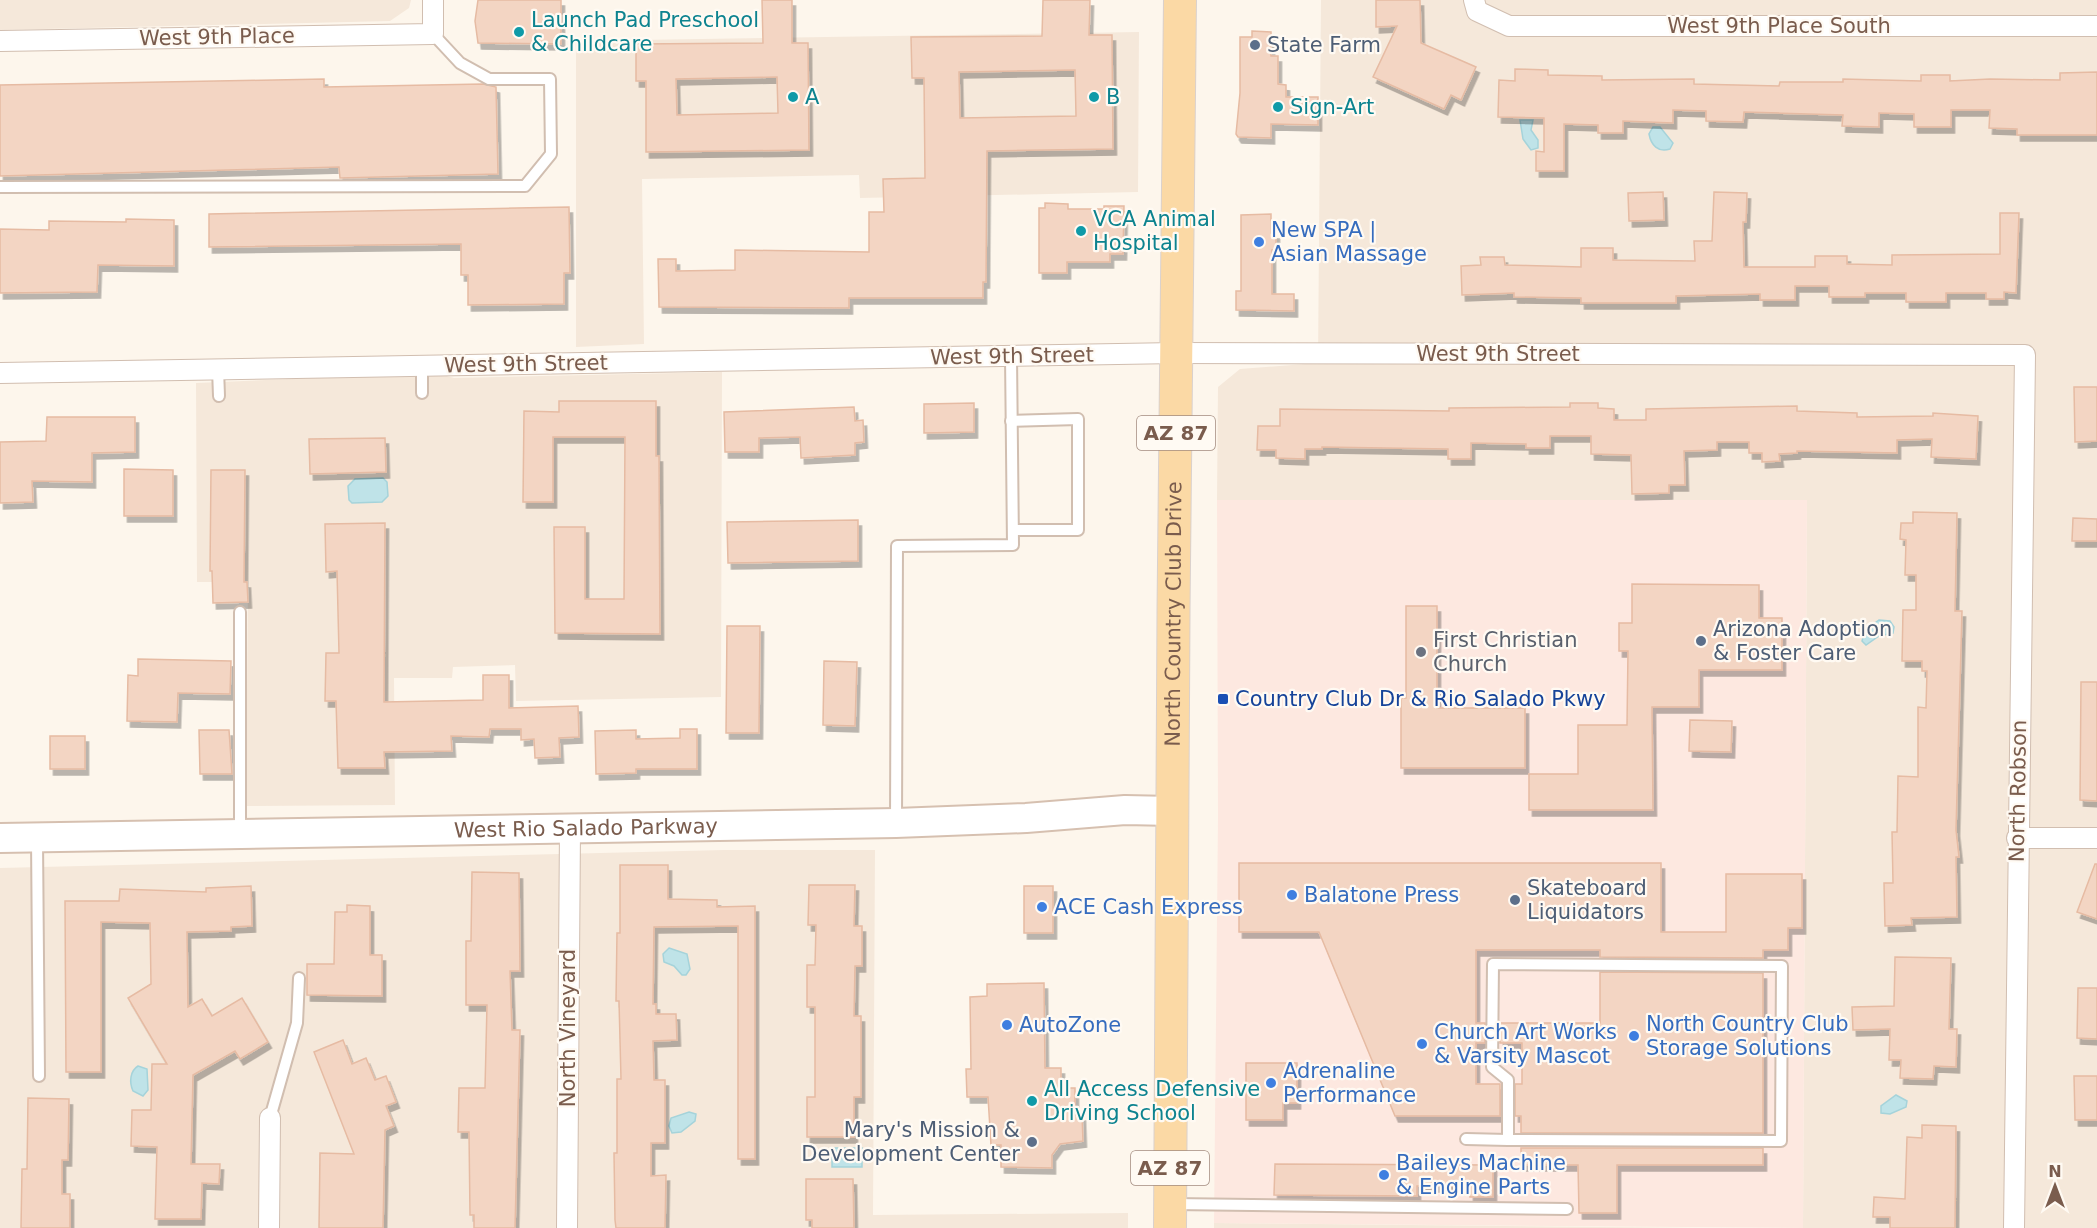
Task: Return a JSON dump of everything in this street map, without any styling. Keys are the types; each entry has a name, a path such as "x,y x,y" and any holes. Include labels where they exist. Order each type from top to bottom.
{"main road":[{"name":"North Country Club Drive","path":"1170,1216 1180,0"},
{"name":"West Rio Salado Parkway","path":"0,838 896,823 1026,818 1125,810 1172,811"}],"street":[{"path":"432,0 433,34"},
{"name":"West 9th Place South","path":"1474,0 1477,11 1509,26 2097,26"},
{"name":"West 9th Place","path":"0,41 433,34"},
{"name":"West 9th Street","path":"0,373 1176,353 2025,355"},
{"name":"North Robson","path":"2014,1228 2017,838 2025,355"},
{"name":"North Vineyard","path":"567,1228 570,828"},
{"path":"2017,838 2097,838"},
{"path":"269,1228 270,1118"}],"lane":[{"path":"0,187 525,186 552,154 550,79 489,79 460,63 433,34"},
{"path":"896,823 897,546 1013,545 1011,356"},
{"path":"422,366 422,393"},
{"path":"218,369 219,396"},
{"path":"1011,420 1078,419 1078,530 1013,530"},
{"path":"240,612 240,833"},
{"path":"37,837 39,1076"},
{"path":"1466,1139 1508,1140 1781,1141 1782,966 1493,964 1492,1067 1508,1080 1508,1140"},
{"path":"270,1118 297,1023 299,978"},
{"path":"1170,1216 1567,1209"}],"shaded area":[{"path":"0,0 411,0 409,8 390,21 0,30"},
{"path":"1321,0 2097,0 2097,1228 1803,1228 1807,500 1217,500 1218,387 1240,369 1318,363"},
{"path":"1139,32 1138,192 860,198 859,175 642,179 644,344 576,347 576,41"},
{"path":"722,372 721,697 516,701 515,665 453,667 452,678 394,678 395,805 246,806 248,582 197,582 196,383 435,373 454,378"},
{"path":"1217,500 1807,500 1803,1228 1214,1223 1218,817"},
{"path":"724,850 875,850 873,1215 1128,1213 1128,1228 0,1228 0,868"},
{"path":"1214,1223 1695,1228 1214,1228"}],"water":[{"path":"1520,120 1533,120 1531,130 1538,140 1538,148 1531,150 1523,139"},
{"path":"1653,127 1660,127 1673,143 1670,149 1662,150 1653,145 1649,134"},
{"path":"383,478 387,482 388,496 382,502 352,503 349,500 348,486 355,479"},
{"path":"1879,620 1890,621 1894,627 1893,633 1879,636 1866,645 1862,641 1865,630"},
{"path":"669,948 687,954 690,969 686,975 682,975 674,966 664,962 663,954"},
{"path":"138,1066 147,1069 148,1090 143,1096 133,1091 131,1084 132,1074"},
{"path":"1896,1095 1907,1101 1906,1107 1890,1114 1881,1113 1881,1106"},
{"path":"689,1112 696,1114 695,1121 681,1132 672,1133 669,1126 671,1118"},
{"path":"832,1148 862,1148 862,1167 832,1167"}],"building":[{"name":"Launch Pad Preschool & Childcare","path":"478,0 561,0 561,44 478,43 475,21"},
{"name":"A","path":"762,0 792,0 792,43 808,43 809,150 646,152 646,81 636,81 636,44 763,43","holes":["777,77 778,113 677,115 676,79"]},
{"path":"1043,0 1090,0 1089,35 1112,35 1113,149 987,151 986,282 983,282 983,298 849,298 849,308 659,307 658,259 676,259 676,271 735,270 735,250 869,252 869,212 884,212 883,179 925,178 924,78 912,78 911,37 1042,36","holes":["1075,70 1076,116 960,118 959,72"]},
{"path":"1376,0 1420,0 1421,43 1476,67 1461,100 1451,95 1444,109 1373,77 1397,26 1376,27"},
{"name":"Sign-Art","path":"1252,31 1271,32 1271,56 1278,56 1278,84 1286,85 1286,97 1318,97 1318,125 1271,124 1271,138 1238,137 1236,134 1240,93 1240,37 1252,37"},
{"path":"1515,69 1548,70 1548,75 1602,76 1602,80 1694,79 1694,84 1779,86 1780,82 1843,82 1843,79 1921,81 1921,75 1950,75 1950,81 2060,80 2060,73 2097,72 2097,135 2017,135 2017,129 1989,128 1990,110 1951,110 1951,127 1914,127 1914,114 1879,113 1879,127 1842,126 1843,115 1744,112 1743,122 1706,121 1706,111 1673,110 1673,123 1623,121 1623,133 1598,133 1598,125 1564,124 1564,171 1536,171 1536,151 1544,152 1544,118 1498,117 1499,80 1515,81"},
{"path":"324,79 324,87 483,84 496,87 498,174 340,178 339,167 0,176 0,85"},
{"path":"1663,192 1664,220 1629,221 1628,193"},
{"path":"1714,192 1747,193 1746,222 1743,222 1744,267 1815,267 1815,256 1847,256 1847,264 1892,265 1892,255 2000,254 2000,213 2019,213 2016,293 2004,292 2004,299 1986,299 1986,293 1946,293 1946,302 1906,302 1906,293 1865,293 1865,297 1829,297 1829,286 1795,286 1795,300 1760,300 1760,294 1676,296 1676,303 1581,303 1581,298 1514,297 1514,293 1462,295 1461,266 1481,265 1480,257 1504,257 1505,265 1581,267 1581,248 1613,248 1613,260 1695,261 1694,241 1712,241"},
{"name":"VCA Animal Hospital","path":"1045,203 1068,204 1068,209 1104,209 1104,206 1124,206 1123,254 1110,254 1110,262 1067,262 1067,273 1039,273 1039,208 1045,208"},
{"path":"569,207 570,273 564,273 564,304 468,305 468,275 461,275 461,244 209,247 209,214"},
{"path":"1271,214 1271,233 1276,233 1276,250 1272,250 1272,294 1294,294 1294,311 1236,310 1236,291 1241,291 1241,215"},
{"path":"126,219 174,220 174,266 98,265 97,292 0,293 0,229 49,230 49,221 126,222"},
{"path":"2074,387 2097,387 2097,441 2075,442"},
{"path":"559,401 656,401 656,456 659,456 660,634 555,633 554,527 585,527 585,599 624,599 625,437 553,437 553,502 523,502 524,411 559,412"},
{"path":"974,403 974,432 924,433 924,404"},
{"path":"1570,403 1598,403 1598,408 1614,409 1614,420 1646,420 1646,409 1797,406 1797,411 1857,413 1857,417 1933,416 1933,413 1978,416 1976,459 1931,457 1932,439 1897,440 1897,453 1797,451 1797,453 1779,454 1780,461 1762,462 1762,453 1749,453 1749,442 1717,442 1717,450 1684,451 1685,485 1669,485 1669,493 1632,494 1631,455 1591,454 1591,436 1550,436 1550,448 1526,448 1526,444 1471,443 1471,459 1448,459 1448,449 1322,447 1322,449 1305,449 1305,459 1276,458 1276,450 1257,450 1258,426 1280,426 1280,409 1449,411 1449,408 1570,407"},
{"path":"854,407 855,421 863,420 864,442 855,443 855,455 801,458 800,437 759,438 759,452 725,452 724,412"},
{"path":"47,417 135,417 135,452 92,453 92,482 32,481 33,502 0,503 0,442 46,441"},
{"path":"385,438 386,472 310,474 309,439"},
{"path":"124,469 173,470 173,516 124,516"},
{"path":"211,470 245,470 244,582 247,582 248,602 213,603 212,571 210,571"},
{"path":"1913,512 1957,513 1955,611 1962,611 1956,830 1959,857 1956,857 1957,917 1911,918 1912,925 1885,926 1884,883 1893,883 1892,832 1897,832 1898,776 1918,777 1918,707 1926,708 1927,671 1922,671 1922,661 1902,661 1903,610 1916,610 1916,575 1905,575 1906,540 1900,539 1901,523 1913,523"},
{"path":"2073,518 2097,519 2097,541 2072,541"},
{"path":"858,520 858,561 728,563 727,522"},
{"path":"385,523 384,702 483,700 483,675 509,675 509,708 578,706 579,737 559,738 560,757 535,758 534,739 521,740 521,729 490,729 489,737 451,736 452,751 384,752 385,768 338,768 336,701 325,701 326,653 339,653 337,571 326,572 325,524"},
{"name":"Arizona Adoption & Foster Care","path":"1632,584 1759,585 1759,618 1782,618 1782,670 1699,670 1699,707 1652,707 1653,810 1529,810 1529,774 1578,774 1578,725 1627,725 1628,651 1619,651 1619,623 1632,623"},
{"name":"First Christian Church","path":"1406,606 1437,606 1437,708 1525,708 1525,768 1401,768 1401,698 1406,698"},
{"path":"727,626 760,626 759,733 726,733"},
{"path":"138,659 231,661 230,694 178,693 177,722 127,721 128,675 138,676"},
{"path":"824,661 857,662 855,726 823,725"},
{"path":"2081,682 2097,682 2097,801 2080,800"},
{"path":"1690,720 1732,721 1731,752 1689,751"},
{"path":"680,729 697,729 697,769 636,769 636,773 596,774 595,731 636,730 636,739 680,738"},
{"path":"199,730 229,730 232,774 200,774"},
{"path":"50,736 85,736 85,769 50,769"},
{"path":"1239,863 1661,863 1661,932 1726,932 1726,874 1802,874 1802,928 1788,928 1788,950 1763,950 1763,958 1600,957 1600,950 1476,950 1476,1023 1485,1023 1485,1043 1476,1043 1476,1084 1500,1084 1500,1116 1395,1116 1319,932 1239,932"},
{"path":"2095,864 2097,864 2097,919 2077,912"},
{"path":"620,865 668,865 668,899 717,900 717,907 755,906 755,1159 738,1159 738,926 654,927 653,1004 656,1004 656,1014 676,1014 677,1040 653,1041 654,1080 665,1080 665,1143 651,1143 651,1176 666,1175 665,1228 616,1228 615,1220 614,1153 617,1153 617,1079 621,1079 619,1001 616,1001 617,933 620,933"},
{"path":"472,872 519,873 520,971 510,971 512,1030 520,1030 515,1228 474,1228 474,1215 470,1215 469,1132 458,1132 459,1088 485,1088 487,1005 466,1005 466,941 471,941"},
{"path":"809,885 855,885 854,926 862,926 862,966 855,966 854,1016 861,1016 861,1097 854,1097 854,1137 807,1137 807,1097 815,1097 815,1007 807,1007 807,965 815,965 816,925 808,925"},
{"path":"251,886 252,926 231,927 231,931 187,932 188,1007 202,999 212,1016 242,998 268,1042 240,1059 235,1051 193,1075 191,1164 220,1164 219,1184 202,1183 201,1219 155,1219 157,1147 131,1146 132,1110 151,1110 152,1064 167,1064 128,998 151,984 150,923 101,922 101,1072 66,1072 65,901 119,901 120,889 206,892 206,888"},
{"name":"ACE Cash Express","path":"1024,886 1053,886 1053,933 1024,933"},
{"path":"347,905 370,906 370,955 382,955 382,996 307,995 307,964 334,964 335,912 347,912"},
{"path":"1895,957 1951,958 1949,1029 1957,1029 1956,1067 1934,1066 1933,1079 1900,1078 1901,1060 1889,1060 1890,1029 1853,1030 1852,1007 1894,1006"},
{"path":"1600,972 1763,973 1763,1133 1521,1133 1521,1116 1515,1116 1515,1084 1522,1084 1522,1043 1500,1043 1500,1023 1600,1023"},
{"path":"1044,983 1045,1068 1061,1068 1061,1088 1075,1088 1075,1115 1082,1115 1083,1141 1060,1144 1052,1155 1052,1168 1001,1167 1001,1145 991,1145 988,1097 967,1097 966,1069 971,1069 970,997 987,996 987,984"},
{"path":"2078,988 2097,988 2097,1039 2077,1038"},
{"path":"343,1040 352,1064 366,1058 375,1080 386,1076 396,1102 386,1106 394,1126 385,1130 383,1228 319,1228 320,1153 354,1154 314,1052"},
{"name":"Adrenaline Performance","path":"1246,1063 1297,1063 1297,1103 1283,1103 1283,1120 1246,1120"},
{"path":"2074,1076 2097,1076 2097,1120 2075,1120"},
{"path":"28,1098 69,1099 68,1160 62,1160 62,1194 70,1194 70,1228 21,1228 22,1169 27,1169"},
{"path":"1922,1125 1956,1126 1955,1228 1890,1228 1890,1217 1873,1217 1874,1197 1905,1199 1907,1137 1922,1138"},
{"path":"1521,1148 1763,1148 1763,1165 1617,1165 1617,1213 1579,1213 1578,1165 1521,1165"},
{"name":"Baileys Machine & Engine Parts","path":"1275,1164 1493,1165 1493,1197 1470,1197 1470,1186 1417,1186 1417,1196 1274,1195"},
{"path":"806,1179 853,1179 854,1228 812,1228 812,1220 806,1220"}],"place":[{"name":"Launch Pad Preschool & Childcare","path":"519,32"},
{"name":"State Farm","path":"1255,45"},
{"name":"A","path":"793,97"},
{"name":"B","path":"1094,97"},
{"name":"Sign-Art","path":"1278,107"},
{"name":"VCA Animal Hospital","path":"1081,231"},
{"name":"New SPA | Asian Massage","path":"1259,242"},
{"name":"Arizona Adoption & Foster Care","path":"1701,641"},
{"name":"First Christian Church","path":"1421,652"},
{"name":"Country Club Dr & Rio Salado Pkwy","path":"1223,699"},
{"name":"Balatone Press","path":"1292,895"},
{"name":"Skateboard Liquidators","path":"1515,900"},
{"name":"ACE Cash Express","path":"1042,907"},
{"name":"AutoZone","path":"1007,1025"},
{"name":"North Country Club Storage Solutions","path":"1634,1036"},
{"name":"Church Art Works & Varsity Mascot","path":"1422,1044"},
{"name":"Adrenaline Performance","path":"1271,1083"},
{"name":"All Access Defensive Driving School","path":"1032,1101"},
{"name":"Mary's Mission & Development Center","path":"1032,1142"},
{"name":"Baileys Machine & Engine Parts","path":"1384,1175"}]}
